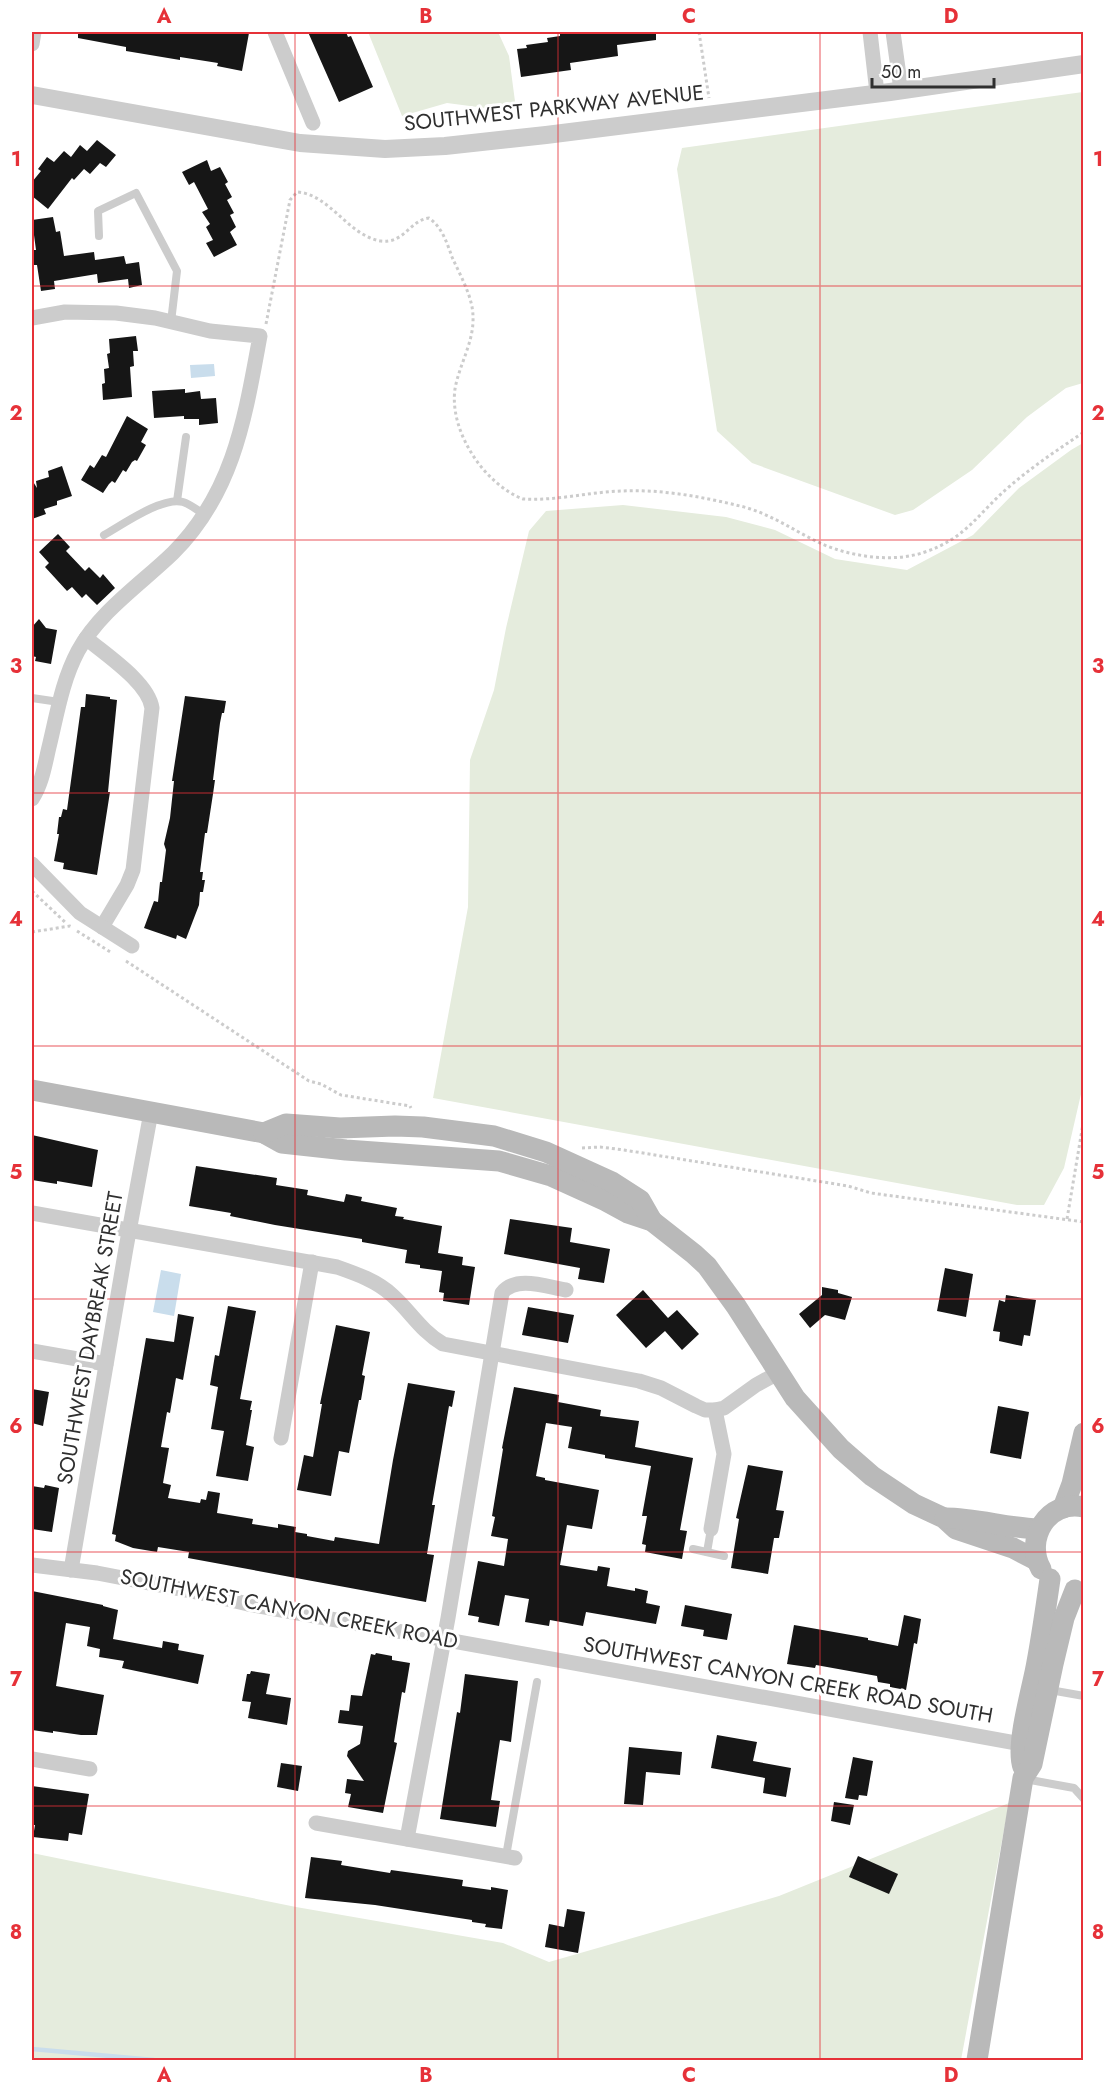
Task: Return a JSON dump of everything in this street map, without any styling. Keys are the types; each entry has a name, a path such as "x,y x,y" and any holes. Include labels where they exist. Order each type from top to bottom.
{"main road":[{"path":"32,1090 264,1133 282,1143 499,1161 551,1176 606,1201 628,1214 652,1221 707,1266 736,1306 800,1405 841,1449 872,1476 914,1504 944,1518 956,1529 1013,1548 1036,1560"},
{"path":"264,1133 286,1124 340,1128 423,1127 494,1136 531,1146 612,1182 640,1200 652,1221"},
{"path":"1024,1776 1032,1764 1064,1618 1079,1589 1058,1586 1044,1575 1036,1560 1035,1539 1038,1529 1049,1516 1073,1508 1072,1484 1083,1433"},
{"path":"944,1518 960,1518 1008,1527 1038,1529"},
{"path":"977,2061 1024,1776 1020,1759 1050,1579"}],"street":[{"path":"32,44 34,32"},
{"path":"275,32 313,123"},
{"path":"870,32 878,93"},
{"path":"893,32 901,90"},
{"name":"SOUTHWEST PARKWAY AVENUE","path":"32,95 300,143 377,148 422,147 484,142 878,93 1083,64"},
{"path":"32,318 65,312 97,311 171,322 210,331 260,336 242,430 224,480 204,514 175,551 107,613 86,638 72,663 59,702 44,769 32,799"},
{"path":"86,638 142,686 149,696 152,708 133,870 128,885 102,927"},
{"path":"32,864 80,913 132,946"},
{"name":"SOUTHWEST DAYBREAK STREET","path":"71,1570 151,1112"},
{"path":"32,1213 312,1262 347,1271 373,1282 391,1294 423,1330 443,1344 491,1355 639,1381 661,1388 705,1410 724,1408 756,1385 778,1374"},
{"path":"281,1438 312,1262"},
{"path":"407,1839 502,1293 514,1284 566,1290"},
{"path":"32,1351 106,1364"},
{"path":"711,1529 724,1454 715,1410"},
{"name":"SOUTHWEST CANYON CREEK ROAD","path":"32,1565 130,1580 248,1604 546,1657"},
{"name":"SOUTHWEST CANYON CREEK ROAD SOUTH","path":"546,1657 1022,1744"},
{"path":"32,1759 90,1769"},
{"path":"316,1823 511,1857"}],"lane":[{"path":"99,236 98,212 136,193 177,271 171,322"},
{"path":"177,501 186,437"},
{"path":"104,535 159,505 177,501 204,514"},
{"path":"32,698 59,702"},
{"path":"707,1552 711,1529"},
{"path":"693,1549 724,1556"},
{"path":"511,1857 537,1682"},
{"path":"1048,1689 1083,1696"},
{"path":"1024,1776 1074,1788 1083,1799"},
{"path":"1074,1788 1083,1785"}],"path":[{"path":"699,32 711,113"},
{"path":"260,336 265,327 290,200 297,192 310,195 356,229 381,241 403,236 423,218 429,218 435,222 444,236 474,315 471,336 456,387 454,406 459,430 468,447 501,488 523,499 533,500 621,490 705,499 757,511 778,519 823,544 844,551 888,559 922,553 960,535 1008,487 1083,432"},
{"path":"32,891 69,926 141,970 309,1081 321,1084 341,1095 410,1106 423,1127"},
{"path":"32,932 69,926"},
{"path":"1067,1219 1083,1118"},
{"path":"566,1160 583,1147 600,1147 848,1186 871,1193 1083,1222"}],"green space":[{"path":"368,32 498,32 509,56 516,109 508,111 447,103 402,116"},
{"path":"1083,92 1083,383 1066,388 1027,417 972,470 913,510 895,515 752,463 717,431 677,169 682,148"},
{"path":"1083,443 1084,1081 1064,1168 1044,1205 1017,1205 433,1098 468,907 470,760 494,690 529,531 546,511 623,505 726,517 775,530 835,559 907,570 973,535 1019,488"},
{"path":"1009,1803 961,2060 32,2060 32,1853 296,1907 503,1943 549,1962 779,1896"}],"water":[{"path":"214,364 215,376 191,378 190,365"},
{"path":"161,1270 181,1274 174,1316 153,1312"}],"building":[{"path":"78,32 249,33 242,71 217,66 218,63 180,57 180,60 126,51 126,47 78,38"},
{"path":"308,32 346,32 348,37 351,36 373,87 339,102"},
{"path":"560,32 656,32 656,40 617,45 618,56 570,63 571,70 521,77 517,49 527,48 526,45 548,42 547,38 560,36"},
{"path":"97,140 116,155 106,167 100,163 90,174 84,169 74,180 72,178 48,209 32,196 32,182 41,171 38,169 47,157 54,162 64,151 71,157 80,145 87,151"},
{"path":"207,160 211,171 220,167 228,182 225,184 232,197 227,200 234,213 230,215 236,227 230,232 237,245 214,257 206,243 213,240 206,227 210,224 202,212 208,209 194,182 189,185 182,172"},
{"path":"53,217 56,232 60,231 64,256 94,252 95,260 124,256 126,264 139,262 142,285 129,288 128,279 98,283 97,274 54,281 55,289 41,291 37,265 33,265 32,250 36,250 32,220"},
{"path":"136,336 138,351 133,351 134,366 130,367 132,397 103,400 104,369 109,368 107,354 110,353 109,339"},
{"path":"185,389 185,393 200,391 201,399 216,398 218,423 199,425 199,419 184,419 184,416 154,418 152,391"},
{"path":"127,416 148,429 141,442 146,445 137,461 132,462 126,472 123,470 115,483 112,481 103,493 81,480 90,465 94,468 102,455 106,457"},
{"path":"62,466 72,496 57,501 57,505 44,509 46,514 32,519 32,480 37,488 36,481 49,477 48,471"},
{"path":"58,534 70,547 66,551 85,571 89,567 100,578 103,574 115,588 97,605 86,594 82,598 72,587 67,591 45,567 49,563 39,552"},
{"path":"39,619 46,628 57,630 51,664 35,661 36,657 32,656 32,627"},
{"path":"86,694 117,700 108,792 110,792 97,875 63,869 64,863 54,861 59,834 57,834 59,817 63,809 67,810 81,707 85,707"},
{"path":"185,696 226,701 220,723 213,780 215,780 200,872 203,872 202,880 205,880 203,892 200,892 199,905 186,939 177,935 176,939 144,928 154,901 158,902 160,882 162,882 166,850 164,844 170,818 174,781 172,781"},
{"path":"32,1135 98,1150 92,1187 57,1181 57,1184 32,1180"},
{"path":"196,1166 277,1178 276,1185 308,1190 307,1195 344,1202 346,1194 362,1197 361,1201 397,1208 395,1216 404,1217 403,1219 442,1226 438,1253 463,1257 462,1265 475,1267 469,1305 443,1301 444,1293 439,1292 442,1271 405,1263 407,1250 362,1242 362,1239 275,1225 230,1216 231,1213 189,1206"},
{"path":"510,1219 572,1228 570,1242 610,1249 604,1283 578,1279 580,1268 504,1254"},
{"path":"945,1268 973,1274 966,1317 937,1311"},
{"path":"822,1287 838,1290 838,1293 852,1297 845,1320 825,1315 810,1328 799,1314 822,1295"},
{"path":"643,1290 668,1318 677,1310 699,1334 682,1350 665,1331 646,1348 616,1315"},
{"path":"1006,1295 1036,1300 1030,1336 1024,1335 1022,1346 999,1341 1000,1332 993,1331 999,1300 1005,1302"},
{"path":"228,1306 256,1311 240,1399 252,1401 246,1445 254,1447 248,1481 216,1476 224,1431 211,1429 218,1387 210,1385 215,1355 219,1356"},
{"path":"528,1307 574,1315 568,1343 522,1335"},
{"path":"178,1314 194,1317 183,1380 176,1378 161,1447 169,1448 163,1483 171,1485 168,1498 200,1503 201,1499 206,1500 208,1491 220,1493 217,1513 253,1519 252,1524 278,1528 278,1524 296,1527 295,1532 307,1534 307,1536 334,1541 335,1537 379,1544 408,1383 455,1391 452,1407 449,1406 432,1505 435,1505 427,1554 434,1555 426,1602 188,1558 189,1552 158,1547 157,1552 133,1548 115,1541 116,1535 112,1534 146,1338 174,1342"},
{"path":"336,1325 370,1332 362,1375 365,1376 361,1400 359,1400 349,1453 339,1451 331,1496 297,1490 304,1455 313,1457 322,1404 320,1404"},
{"path":"514,1387 559,1395 558,1402 601,1410 600,1416 639,1421 635,1447 693,1458 680,1530 687,1531 682,1559 645,1552 646,1545 642,1544 647,1516 642,1516 651,1466 605,1458 605,1455 568,1448 572,1427 546,1423 536,1476 545,1478 545,1480 599,1490 592,1529 567,1525 560,1565 597,1571 598,1566 610,1568 607,1586 648,1591 646,1603 660,1606 656,1624 586,1612 583,1626 550,1620 549,1626 525,1622 529,1599 505,1595 499,1626 478,1622 479,1617 468,1615 478,1561 504,1566 508,1539 491,1536 495,1517 492,1516"},
{"path":"32,1389 49,1392 43,1426 32,1423"},
{"path":"998,1406 1029,1412 1021,1459 990,1453"},
{"path":"748,1465 783,1471 776,1510 784,1511 779,1538 774,1538 768,1574 731,1568 739,1519 736,1518"},
{"path":"45,1485 59,1488 52,1532 32,1529 32,1486 44,1488"},
{"path":"32,1591 118,1610 113,1639 162,1648 163,1641 179,1644 178,1650 204,1655 198,1684 122,1668 124,1661 99,1657 100,1649 87,1646 90,1627 66,1623 56,1686 104,1695 97,1735 32,1730"},
{"path":"685,1605 732,1614 727,1640 703,1636 704,1630 681,1626"},
{"path":"904,1615 921,1619 917,1644 914,1643 906,1690 878,1682 877,1676 816,1665 815,1668 787,1664 794,1625 868,1638 868,1640 898,1646"},
{"path":"371,1654 392,1656 392,1660 410,1663 405,1693 402,1692 394,1742 397,1743 383,1813 348,1807 351,1794 345,1793 347,1779 364,1781 347,1756 348,1751 360,1744 363,1726 338,1723 340,1710 349,1711 351,1695 362,1696"},
{"path":"251,1671 270,1674 266,1694 291,1698 287,1725 248,1718 251,1702 242,1701 247,1674"},
{"path":"465,1674 518,1681 511,1742 500,1740 491,1800 500,1801 496,1827 440,1819"},
{"path":"717,1735 757,1742 753,1761 791,1768 786,1797 763,1793 765,1778 711,1768"},
{"path":"629,1747 682,1752 680,1775 646,1772 643,1805 624,1804"},
{"path":"853,1757 873,1761 867,1796 859,1795 858,1800 845,1798"},
{"path":"281,1763 302,1766 298,1791 277,1787"},
{"path":"32,1786 89,1794 82,1835 69,1833 68,1841 33,1837 35,1825 32,1825"},
{"path":"834,1802 854,1805 850,1825 831,1821"},
{"path":"858,1856 898,1874 889,1894 849,1877"},
{"path":"311,1857 342,1861 341,1865 390,1873 391,1870 463,1880 462,1886 508,1890 502,1929 485,1927 486,1924 472,1922 472,1920 375,1905 305,1898"},
{"path":"567,1909 585,1912 578,1953 545,1947 549,1924 564,1927"}],"waterway":[{"path":"32,2049 154,2060"}]}
